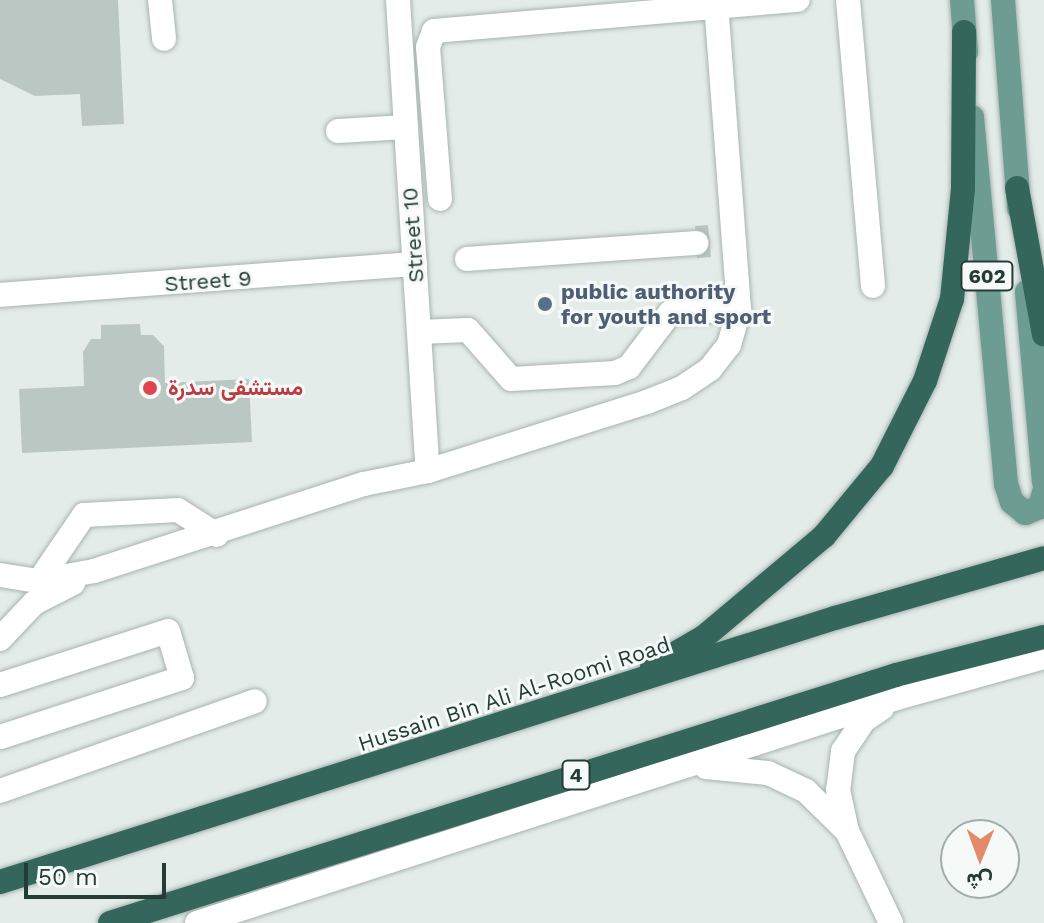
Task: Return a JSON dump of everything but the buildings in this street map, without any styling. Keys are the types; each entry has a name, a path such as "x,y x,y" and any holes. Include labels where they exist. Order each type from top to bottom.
{"highway":[{"path":"605,693 704,637 771,584 824,536 882,466 925,381 952,299 963,188 964,32"},
{"path":"1017,188 1044,335"},
{"name":"Hussain Bin Ali Al-Roomi Road","path":"0,882 835,618 1044,558"},
{"name":"4","path":"110,923 896,675 1044,637"}],"main road":[{"name":"602","path":"962,0 1006,484 1012,502 1025,513 1040,507 1044,492"},
{"name":"602","path":"1003,0 1044,481"}],"street":[{"path":"160,0 164,39"},
{"name":"Street 10","path":"398,0 428,471"},
{"path":"440,199 428,47 434,31 717,4 798,0"},
{"path":"848,0 873,286"},
{"path":"0,575 39,581 94,571 217,535 364,484 428,471 682,388 710,369 729,345 739,309 717,4"},
{"path":"338,131 406,127"},
{"path":"467,259 735,240"},
{"name":"Street 9","path":"0,295 415,264"},
{"path":"419,332 468,330 502,373 516,380 615,373 629,367 670,313 739,309"},
{"path":"39,581 84,515 178,510 217,535"},
{"path":"0,639 34,603 94,571"},
{"path":"0,583 8,605 0,639"},
{"path":"0,685 168,631 182,678 0,737"},
{"path":"197,923 897,698 1044,657"},
{"path":"891,923 847,831 838,790 843,751 864,720 897,698"},
{"path":"0,791 255,701"},
{"path":"676,770 724,765 768,773 806,791 847,831"}],"place":[{"name":"public authority for youth and sport","path":"545,304"},
{"name":"مستشفى سدرة","path":"150,388"}]}
